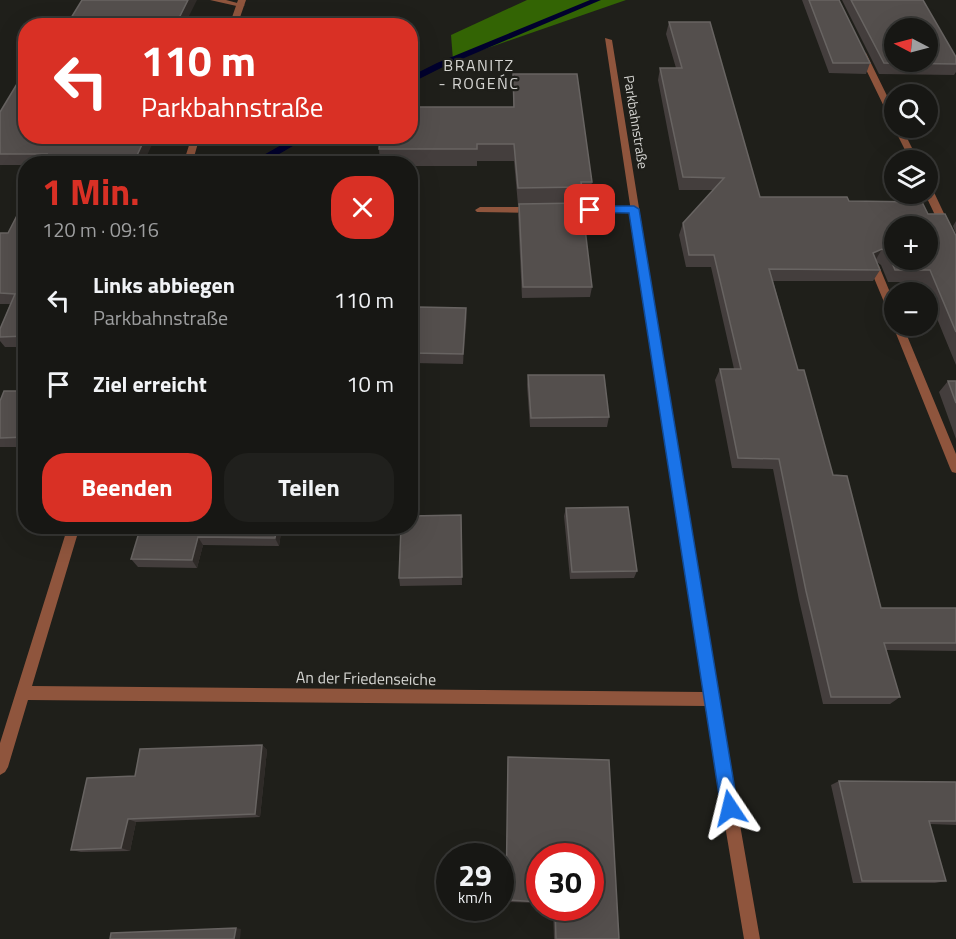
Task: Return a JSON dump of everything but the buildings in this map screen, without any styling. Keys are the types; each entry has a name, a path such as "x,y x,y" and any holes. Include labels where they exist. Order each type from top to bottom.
{"street":[{"path":"214,0 242,3 236,18"},
{"name":"Parkbahnstraße","path":"608,40 711,699 752,939"},
{"path":"858,43 884,98"},
{"path":"935,204 956,249"},
{"path":"480,210 634,209"},
{"path":"874,266 884,290"},
{"path":"902,336 956,468"},
{"path":"0,767 72,534"},
{"name":"An der Friedenseiche","path":"22,693 711,699"}],"green space":[{"path":"527,0 626,0 453,60 451,35"}],"waterway":[{"path":"418,76 440,65 597,0"},
{"path":"268,156 290,144"}],"district":[{"name":"BRANITZ - ROGEŃC","path":"479,74"}],"route":[{"path":"590,210 634,209 707,676 730,808"}]}
